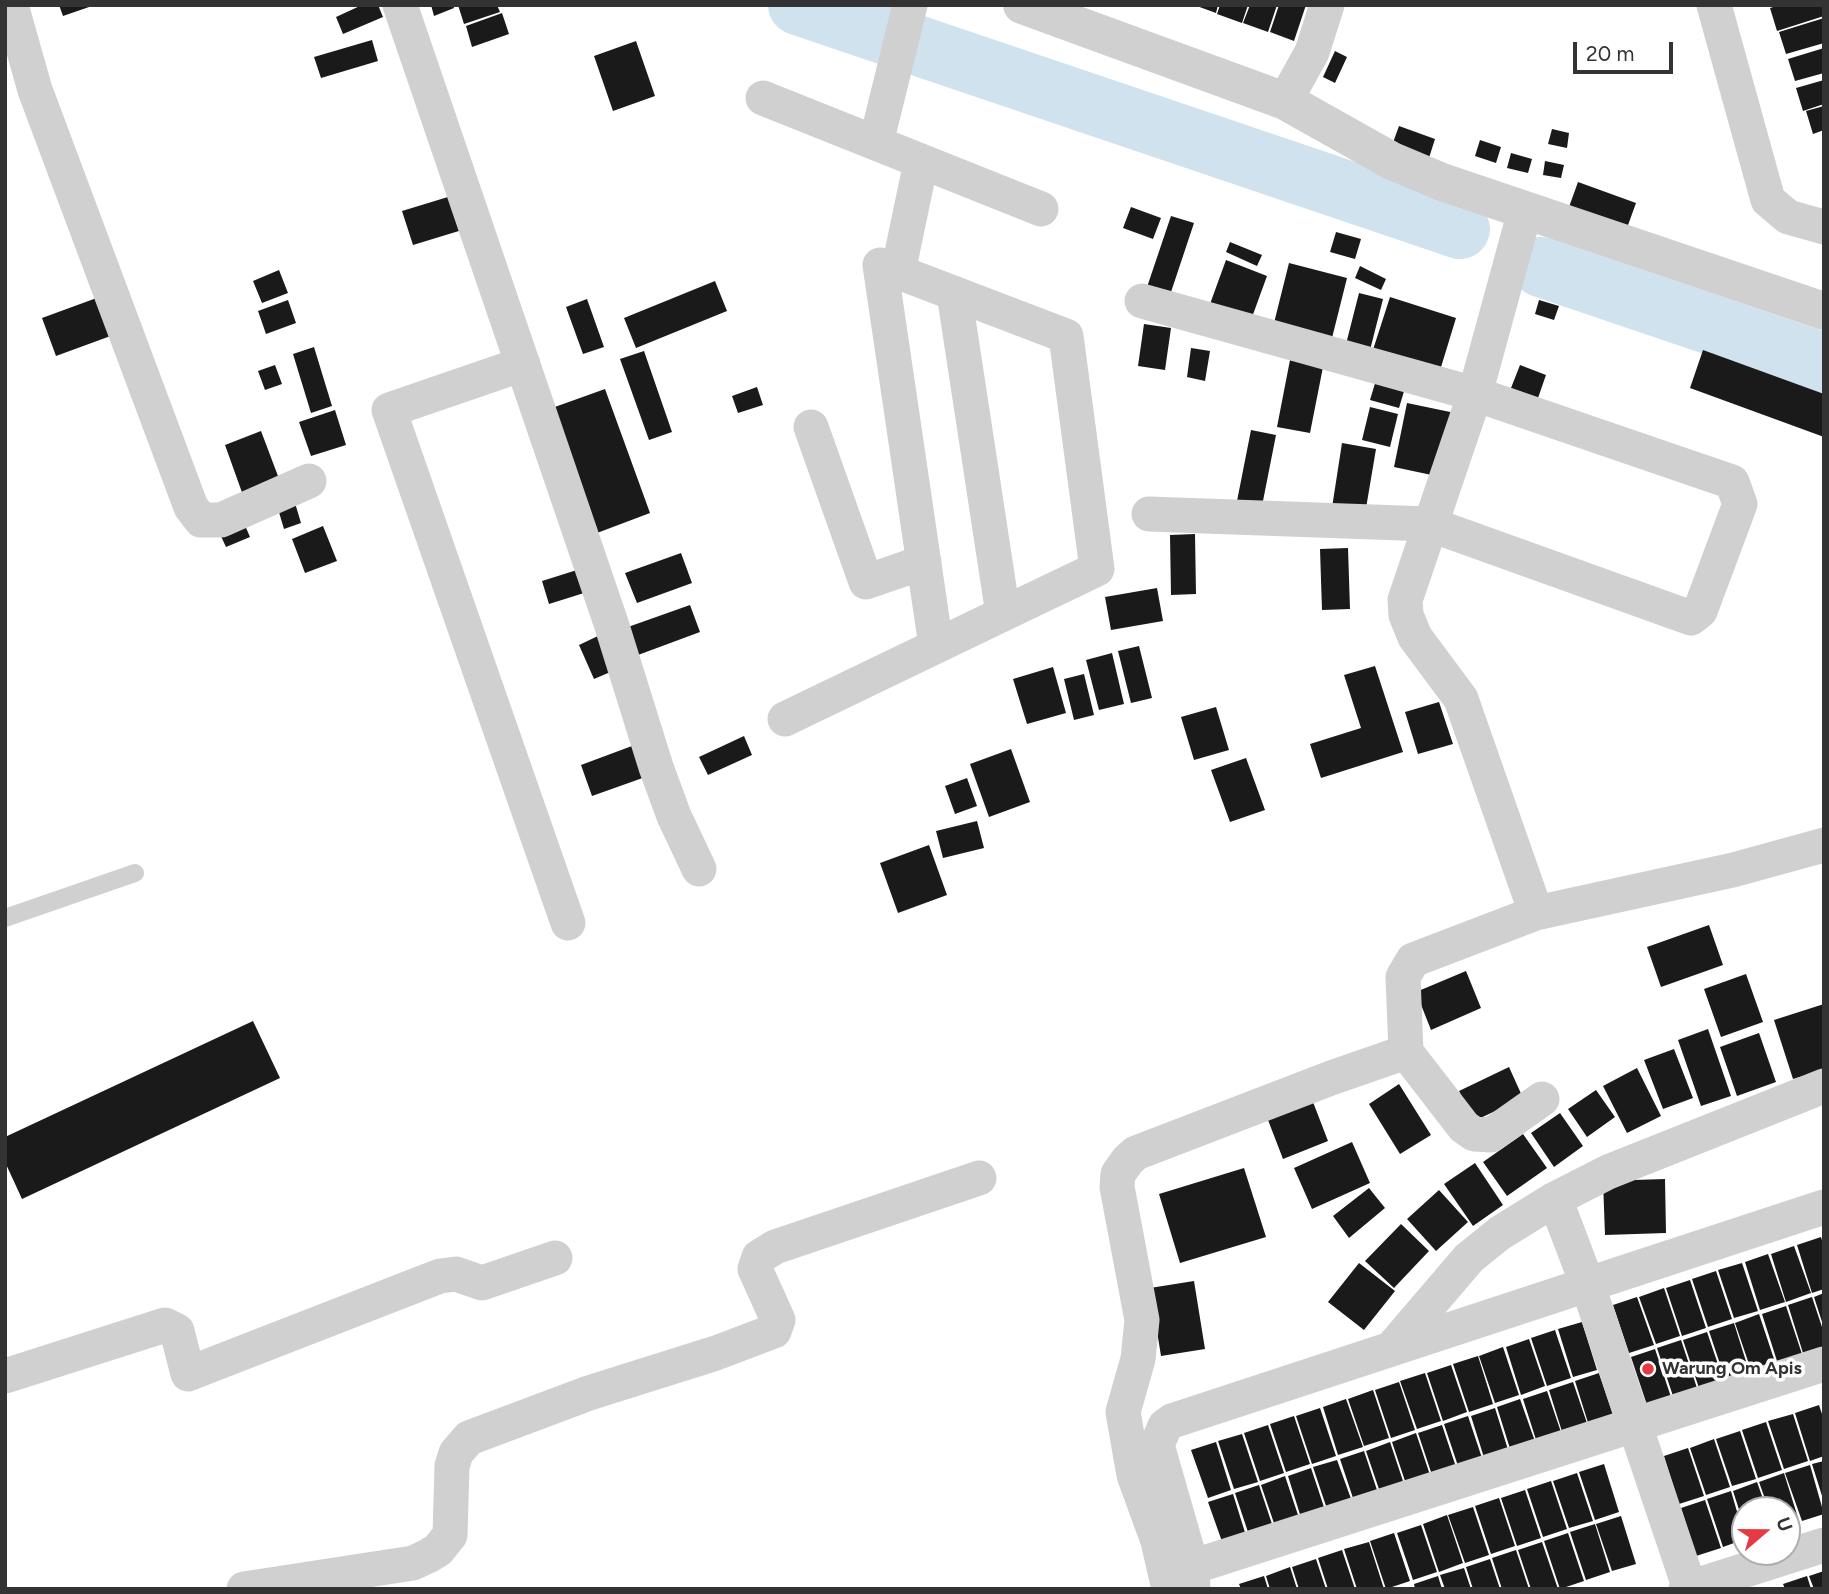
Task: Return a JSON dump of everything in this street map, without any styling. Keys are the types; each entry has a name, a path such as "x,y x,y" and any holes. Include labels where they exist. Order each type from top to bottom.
{"street":[{"path":"11,5 35,90 191,507 201,520 221,520 309,481"},
{"path":"400,5 523,364 656,767 674,816 699,869"},
{"path":"876,143 910,5"},
{"path":"1022,5 1285,101 1392,161 1524,214 1824,311"},
{"path":"1285,101 1312,52 1327,5"},
{"path":"1714,5 1768,200 1788,217 1824,227"},
{"path":"763,98 1041,209"},
{"path":"898,272 921,162"},
{"path":"1524,214 1475,394 1405,600 1406,615 1421,647 1461,699 1536,913"},
{"path":"785,719 1097,569 1066,336 880,265 936,646"},
{"path":"954,293 1003,614"},
{"path":"1142,302 1475,394 1732,482 1739,494 1740,504 1700,611 1691,618 1429,524 1149,514"},
{"path":"523,364 389,410 568,923"},
{"path":"811,427 866,582 924,562"},
{"path":"1542,1100 1491,1135 1474,1134 1464,1127 1406,1052 1403,989 1406,967 1413,960 1536,913 1733,870 1824,845"},
{"path":"1185,1582 1158,1541 1134,1475 1125,1434 1123,1412 1138,1359 1142,1320 1117,1186 1121,1168 1136,1153 1406,1052"},
{"path":"1392,1348 1469,1258 1500,1233 1555,1199 1608,1172 1822,1091"},
{"path":"244,1589 412,1563 428,1556 438,1550 450,1535 452,1466 456,1453 469,1438 589,1393 716,1353 774,1331 778,1320 755,1269 759,1257 775,1247 979,1178"},
{"path":"1555,1199 1588,1286 1688,1588 1824,1545"},
{"path":"1185,1582 1157,1445 1165,1426 1172,1421 1824,1207"},
{"path":"5,1376 165,1325 177,1331 188,1374 440,1276 456,1274 482,1283 555,1258"},
{"path":"1185,1582 1635,1424 1824,1364"}],"lane":[{"path":"5,918 135,873"}],"building":[{"path":"59,5 92,5 92,6 63,16"},
{"path":"362,5 378,5 383,17 343,34 336,17"},
{"path":"431,5 453,5 454,8 434,16"},
{"path":"458,5 497,5 500,12 464,24"},
{"path":"1194,5 1218,5 1216,13"},
{"path":"1220,5 1248,5 1242,23 1217,14"},
{"path":"1250,5 1277,5 1268,32 1243,23"},
{"path":"1279,5 1306,5 1294,41 1270,32"},
{"path":"1780,5 1824,5 1824,16 1777,31 1770,8"},
{"path":"502,13 509,34 472,47 466,26"},
{"path":"1824,18 1824,43 1786,54 1779,32"},
{"path":"372,40 378,61 321,78 314,57"},
{"path":"636,41 655,96 613,111 594,56"},
{"path":"1824,48 1824,73 1795,81 1788,59"},
{"path":"1335,51 1347,57 1335,83 1323,77"},
{"path":"1824,80 1824,104 1803,111 1796,88"},
{"path":"1824,106 1824,130 1813,134 1806,111"},
{"path":"1399,126 1435,139 1428,161 1391,148"},
{"path":"1552,129 1569,133 1567,148 1548,144"},
{"path":"1480,140 1501,147 1496,163 1475,156"},
{"path":"1511,153 1532,159 1528,173 1507,168"},
{"path":"1545,161 1564,165 1561,178 1543,175"},
{"path":"1578,182 1636,203 1623,239 1565,218"},
{"path":"461,193 472,227 413,245 402,211"},
{"path":"1131,207 1161,218 1153,239 1123,228"},
{"path":"1171,216 1194,223 1169,298 1146,290"},
{"path":"1336,232 1361,239 1355,259 1330,252"},
{"path":"1230,242 1262,255 1257,266 1226,252"},
{"path":"1226,260 1267,276 1251,320 1210,304"},
{"path":"1289,263 1347,278 1331,342 1273,327"},
{"path":"1360,266 1386,279 1381,290 1355,278"},
{"path":"279,270 288,293 262,303 253,281"},
{"path":"715,281 727,311 636,348 624,318"},
{"path":"1359,293 1383,299 1368,358 1344,352"},
{"path":"102,296 116,334 56,356 42,318"},
{"path":"1390,297 1456,318 1438,377 1371,356"},
{"path":"587,299 604,347 583,354 566,307"},
{"path":"288,300 296,323 266,334 258,311"},
{"path":"1539,300 1559,306 1554,320 1535,314"},
{"path":"1144,324 1171,328 1165,370 1138,366"},
{"path":"314,347 332,406 311,413 293,354"},
{"path":"1191,348 1210,351 1205,381 1187,377"},
{"path":"1703,350 1824,394 1824,437 1690,388"},
{"path":"644,351 672,432 649,440 620,359"},
{"path":"1290,360 1323,367 1310,433 1277,427"},
{"path":"275,365 282,384 265,390 258,371"},
{"path":"1520,365 1546,375 1538,398 1511,388"},
{"path":"1376,380 1405,388 1399,408 1370,400"},
{"path":"757,387 763,405 738,413 732,396"},
{"path":"605,389 650,513 597,533 552,408"},
{"path":"1407,403 1455,413 1441,477 1394,467"},
{"path":"1370,407 1398,414 1390,447 1362,440"},
{"path":"335,410 346,445 311,456 299,422"},
{"path":"1251,430 1276,435 1262,506 1237,501"},
{"path":"261,431 281,484 244,498 225,445"},
{"path":"1342,443 1376,449 1364,520 1331,514"},
{"path":"295,503 301,523 284,529 278,509"},
{"path":"244,523 250,537 226,547 220,534"},
{"path":"323,526 337,561 305,573 292,539"},
{"path":"1195,534 1196,594 1171,595 1170,535"},
{"path":"1348,548 1350,609 1322,610 1320,549"},
{"path":"681,553 692,583 637,603 625,573"},
{"path":"577,570 584,593 549,604 542,581"},
{"path":"1157,588 1163,621 1111,630 1105,597"},
{"path":"690,605 700,632 638,655 628,627"},
{"path":"600,635 615,670 594,679 579,645"},
{"path":"1139,646 1152,698 1131,703 1118,651"},
{"path":"1112,653 1124,704 1099,710 1086,660"},
{"path":"1375,666 1403,752 1321,778 1310,744 1361,728 1344,675"},
{"path":"1053,667 1066,713 1027,724 1013,679"},
{"path":"1084,674 1094,715 1074,720 1064,679"},
{"path":"1439,702 1453,744 1418,754 1405,712"},
{"path":"1216,707 1229,750 1194,760 1181,717"},
{"path":"744,736 752,755 708,775 699,757"},
{"path":"640,743 651,775 592,796 581,765"},
{"path":"1011,749 1030,802 989,817 970,764"},
{"path":"1246,758 1265,810 1230,822 1211,770"},
{"path":"967,778 977,806 955,814 945,786"},
{"path":"977,821 984,848 943,858 936,831"},
{"path":"929,845 947,895 898,913 880,863"},
{"path":"1709,925 1723,965 1661,987 1647,947"},
{"path":"1466,971 1481,1008 1431,1030 1416,992"},
{"path":"1746,974 1763,1022 1721,1037 1704,989"},
{"path":"1824,1004 1824,1070 1793,1079 1774,1020"},
{"path":"253,1021 280,1078 22,1199 5,1162 5,1137"},
{"path":"1708,1029 1731,1096 1701,1106 1678,1040"},
{"path":"1759,1033 1776,1082 1737,1096 1720,1047"},
{"path":"1674,1049 1693,1098 1663,1109 1644,1060"},
{"path":"1509,1067 1523,1098 1474,1121 1459,1091"},
{"path":"1637,1068 1661,1116 1627,1133 1603,1086"},
{"path":"1399,1084 1431,1135 1400,1154 1369,1104"},
{"path":"1596,1090 1615,1117 1587,1137 1568,1109"},
{"path":"1313,1102 1328,1141 1283,1159 1268,1120"},
{"path":"1560,1113 1583,1146 1554,1167 1531,1133"},
{"path":"1523,1134 1547,1168 1507,1196 1483,1162"},
{"path":"1352,1142 1370,1183 1312,1209 1294,1168"},
{"path":"1475,1163 1503,1205 1473,1226 1444,1184"},
{"path":"1244,1168 1266,1237 1180,1263 1159,1194"},
{"path":"1665,1179 1666,1233 1605,1235 1603,1181"},
{"path":"1369,1188 1385,1208 1349,1238 1333,1216"},
{"path":"1439,1190 1468,1222 1436,1251 1407,1219"},
{"path":"1401,1224 1429,1251 1394,1288 1365,1261"},
{"path":"1821,1237 1824,1247 1824,1289 1812,1293 1797,1245"},
{"path":"1794,1246 1811,1293 1786,1302 1771,1254"},
{"path":"1768,1254 1785,1302 1760,1310 1745,1262"},
{"path":"1359,1263 1395,1291 1364,1330 1328,1302"},
{"path":"1742,1263 1758,1311 1734,1318 1718,1270"},
{"path":"1716,1271 1732,1319 1708,1327 1692,1279"},
{"path":"1690,1280 1706,1328 1682,1336 1666,1288"},
{"path":"1194,1281 1205,1349 1161,1356 1150,1288"},
{"path":"1664,1288 1680,1336 1656,1344 1639,1297"},
{"path":"1824,1293 1824,1325 1823,1325 1814,1297"},
{"path":"1637,1297 1654,1345 1629,1353 1613,1305"},
{"path":"1812,1297 1824,1333 1824,1346 1803,1353 1788,1305"},
{"path":"1786,1306 1802,1354 1777,1361 1762,1314"},
{"path":"1759,1314 1775,1362 1751,1370 1735,1323"},
{"path":"1582,1322 1597,1370 1573,1377 1558,1329"},
{"path":"1734,1323 1749,1371 1725,1379 1709,1331"},
{"path":"1555,1330 1571,1378 1547,1386 1531,1338"},
{"path":"1707,1332 1723,1379 1699,1388 1683,1340"},
{"path":"1529,1339 1545,1386 1521,1395 1506,1347"},
{"path":"1681,1340 1697,1388 1673,1396 1657,1348"},
{"path":"1503,1347 1519,1395 1495,1403 1479,1356"},
{"name":"Warung Om Apis","path":"1655,1349 1671,1397 1647,1405 1631,1357"},
{"path":"1478,1356 1493,1404 1469,1412 1453,1364"},
{"path":"1451,1365 1467,1412 1443,1421 1427,1373"},
{"path":"1425,1373 1441,1421 1417,1429 1400,1381"},
{"path":"1599,1373 1615,1421 1590,1429 1575,1381"},
{"path":"1399,1382 1415,1430 1391,1438 1375,1390"},
{"path":"1573,1382 1589,1429 1564,1438 1549,1390"},
{"path":"1373,1390 1389,1438 1364,1446 1348,1399"},
{"path":"1547,1391 1563,1438 1538,1446 1523,1399"},
{"path":"1346,1399 1363,1447 1338,1455 1323,1407"},
{"path":"1520,1399 1537,1447 1512,1455 1497,1407"},
{"path":"1819,1405 1824,1420 1824,1456 1810,1461 1795,1413"},
{"path":"1320,1408 1336,1456 1312,1464 1296,1416"},
{"path":"1495,1408 1510,1456 1486,1464 1471,1416"},
{"path":"1793,1414 1808,1461 1784,1469 1768,1421"},
{"path":"1294,1416 1310,1464 1286,1472 1270,1424"},
{"path":"1468,1416 1484,1464 1460,1472 1444,1424"},
{"path":"1766,1422 1782,1470 1758,1478 1742,1430"},
{"path":"1268,1425 1284,1473 1260,1481 1244,1433"},
{"path":"1442,1425 1458,1473 1434,1481 1418,1433"},
{"path":"1740,1431 1756,1479 1732,1486 1716,1439"},
{"path":"1416,1433 1432,1481 1408,1490 1392,1442"},
{"path":"1242,1434 1258,1482 1234,1489 1218,1441"},
{"path":"1714,1439 1730,1487 1706,1495 1690,1448"},
{"path":"1216,1442 1231,1490 1208,1498 1191,1450"},
{"path":"1390,1442 1406,1490 1382,1498 1366,1451"},
{"path":"1688,1448 1704,1496 1679,1504 1664,1456"},
{"path":"1364,1451 1380,1499 1356,1507 1340,1459"},
{"path":"1337,1460 1354,1507 1329,1515 1313,1467"},
{"path":"1824,1461 1824,1499 1823,1499 1812,1464"},
{"path":"1604,1464 1619,1512 1595,1520 1579,1472"},
{"path":"1810,1465 1824,1514 1802,1521 1801,1496 1793,1496 1785,1473"},
{"path":"1311,1468 1327,1516 1303,1524 1288,1476"},
{"path":"1577,1473 1593,1521 1569,1528 1553,1481"},
{"path":"1784,1473 1791,1496 1764,1496 1759,1482"},
{"path":"1285,1476 1301,1524 1277,1532 1261,1485"},
{"path":"1551,1481 1567,1529 1543,1537 1527,1489"},
{"path":"1757,1482 1762,1496 1735,1496 1733,1491"},
{"path":"1259,1485 1275,1533 1251,1541 1235,1493"},
{"path":"1525,1490 1541,1538 1517,1546 1501,1498"},
{"path":"1731,1491 1731,1544 1723,1547 1707,1499"},
{"path":"1233,1494 1248,1542 1225,1550 1208,1502"},
{"path":"1499,1498 1515,1546 1491,1554 1475,1506"},
{"path":"1705,1500 1721,1548 1696,1556 1681,1508"},
{"path":"1473,1507 1489,1555 1465,1563 1448,1515"},
{"path":"1447,1515 1463,1563 1439,1572 1423,1524"},
{"path":"1621,1516 1636,1564 1612,1571 1596,1524"},
{"path":"1595,1524 1610,1572 1586,1580 1570,1532"},
{"path":"1421,1525 1437,1572 1413,1580 1397,1533"},
{"path":"1394,1533 1410,1581 1386,1589 1370,1541"},
{"path":"1568,1533 1584,1581 1560,1589 1544,1541"},
{"path":"1369,1542 1384,1589 1357,1589 1344,1549"},
{"path":"1542,1542 1558,1589 1531,1589 1518,1550"},
{"path":"1342,1550 1355,1589 1328,1589 1318,1558"},
{"path":"1516,1550 1529,1589 1502,1589 1492,1558"},
{"path":"1316,1559 1326,1589 1299,1589 1292,1567"},
{"path":"1490,1559 1500,1589 1473,1589 1466,1567"},
{"path":"1290,1567 1297,1589 1270,1589 1266,1576"},
{"path":"1464,1568 1471,1589 1445,1589 1440,1575"},
{"path":"1824,1571 1824,1589 1814,1589 1809,1576"},
{"path":"1264,1576 1268,1589 1241,1589 1239,1584"},
{"path":"1438,1576 1442,1589 1415,1589 1414,1584"},
{"path":"1807,1576 1811,1589 1785,1589 1783,1584"}],"waterway":[{"path":"798,5 1460,229"},
{"path":"1541,267 1824,363"}],"place":[{"name":"Warung Om Apis","path":"1648,1369"}]}
